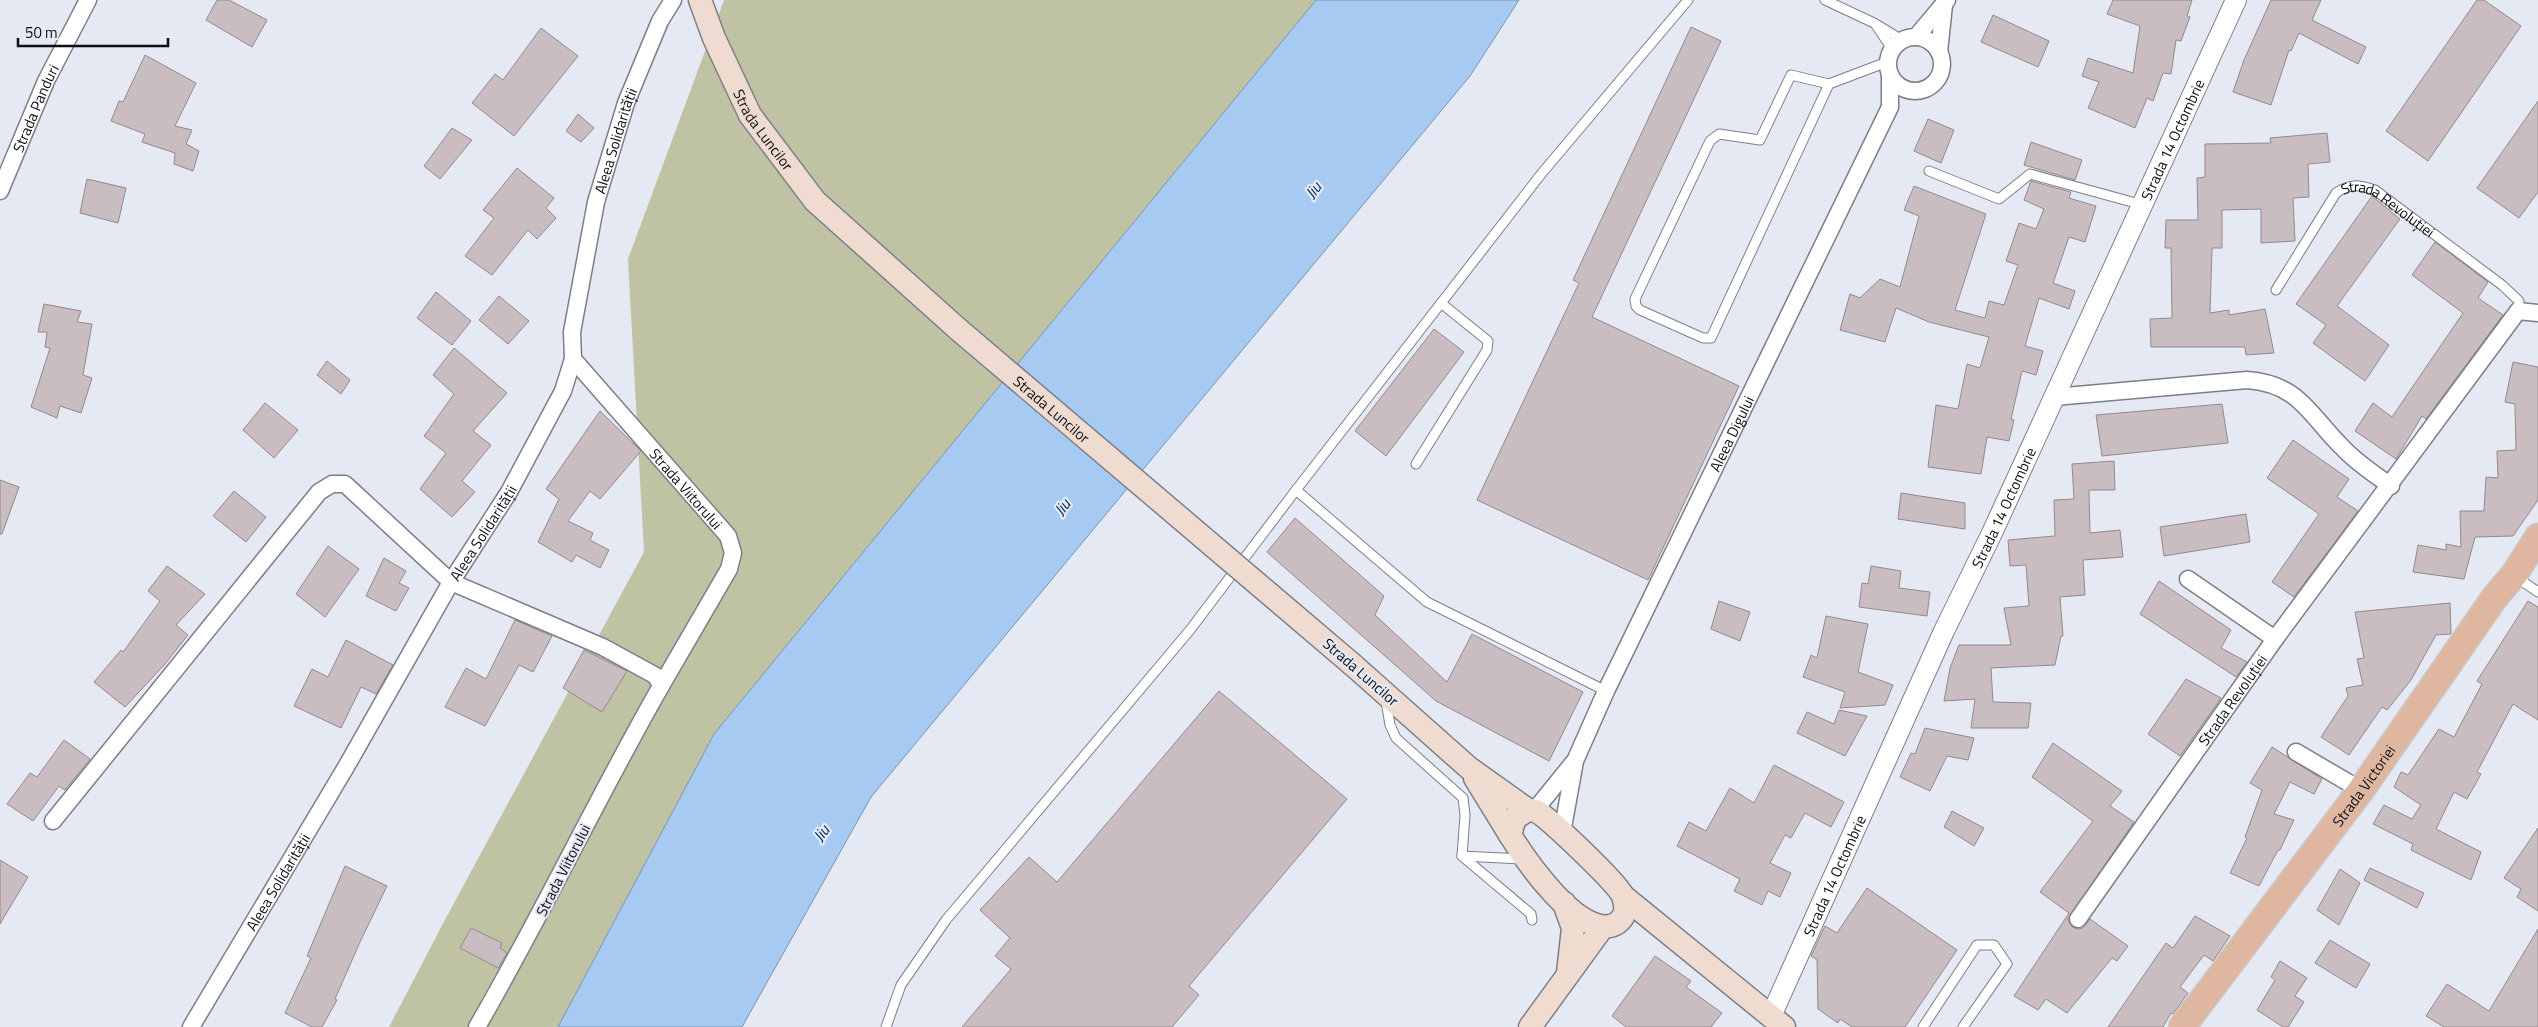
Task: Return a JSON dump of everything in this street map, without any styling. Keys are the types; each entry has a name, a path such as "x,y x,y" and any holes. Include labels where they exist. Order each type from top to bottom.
{"main road":[{"name":"Strada Luncilor","path":"700,0 714,38 750,115 815,201 960,330 1353,665 1469,768 1562,833 1613,882 1623,896"},
{"path":"713,0 714,38"},
{"name":"Strada Victoriei","path":"2182,1027 2361,790 2495,597 2513,576 2538,537"},
{"name":"Strada Luncilor","path":"1469,768 1524,859 1564,903"},
{"path":"1510,835 1515,818 1531,810"},
{"path":"1623,896 1777,1022"},
{"path":"1530,1027 1568,975 1611,924 1625,911 1623,896"},
{"path":"1564,903 1582,918 1678,942"},
{"path":"1564,903 1573,928 1568,975"}],"street":[{"name":"Strada Panduri","path":"0,191 46,81 88,0"},
{"name":"Aleea Solidarității","path":"191,1027 346,766 452,582 509,492 563,391 573,359 572,332 596,202 626,103 660,21 673,0"},
{"name":"Strada 14 Octombrie","path":"1777,1022 1944,631 2143,205 2236,0"},
{"path":"1890,107 1927,88 1937,79 1942,66 1939,52 1945,2"},
{"path":"1927,88 1913,91 1900,86 1898,53 1945,2"},
{"path":"1898,53 1929,41 1939,52"},
{"name":"Aleea Digului","path":"1562,833 1575,761 1606,692 1890,107 1898,53"},
{"path":"2518,311 2538,314"},
{"name":"Strada Revoluției","path":"2078,919 2275,639 2391,486 2518,311"},
{"name":"Strada Viitorului","path":"477,1027 524,945 620,757 729,569 733,553 728,536 573,359"},
{"path":"2054,397 2247,380 2266,381 2280,386 2296,396 2342,448 2391,486"},
{"path":"54,821 313,500 332,484 345,484 452,582 603,648 656,676 661,686"},
{"path":"2188,579 2275,639"},
{"path":"2296,752 2361,790"},
{"name":"Aleea Digului","path":"1531,810 1575,761"}],"lane":[{"path":"886,1027 901,985 946,920 1190,630 1542,173 1688,0"},
{"path":"1825,0 1874,23 1898,53"},
{"path":"1874,23 1898,53"},
{"path":"1829,84 1711,338 1702,338 1640,310 1636,306 1635,299 1710,141 1720,134 1760,140 1791,75 1829,84 1898,53"},
{"path":"1929,171 1998,199 2030,174 2143,205"},
{"name":"Strada Revoluției","path":"2276,290 2336,192 2347,186 2360,185 2375,190 2502,285 2519,301 2518,311"},
{"path":"1416,464 1487,350 1488,341 1441,303"},
{"path":"1296,490 1427,602 1606,692"},
{"path":"2513,576 2538,592"},
{"path":"1385,693 1390,725 1396,738 1462,798 1465,815 1462,856"},
{"path":"1462,856 1524,859"},
{"path":"1462,856 1530,914 1532,920"},
{"path":"1923,1027 1977,945 1994,945 2007,964 1963,1027"}],"green space":[{"path":"724,0 1316,0 714,734 558,1027 389,1027 644,552 628,259"}],"water":[{"name":"Jiu","path":"1316,0 1519,0 1470,76 871,797 742,1027 558,1027 714,734"}],"building":[{"path":"217,0 229,0 267,20 252,47 206,20"},
{"path":"2113,0 2192,0 2187,16 2190,17 2181,41 2176,40 2171,74 2163,73 2153,101 2147,98 2135,128 2088,108 2099,82 2082,76 2088,58 2133,73 2140,26 2107,14"},
{"path":"2271,0 2321,0 2312,20 2366,47 2358,64 2299,33 2291,51 2289,50 2271,105 2233,92 2244,60"},
{"path":"2477,0 2484,0 2521,26 2428,161 2386,131"},
{"path":"1993,15 2049,41 2038,67 1981,42"},
{"path":"1691,27 1721,41 1592,317 1739,386 1648,580 1477,500 1579,283 1573,280"},
{"path":"541,28 578,56 514,136 472,103 495,74 503,80"},
{"path":"145,55 196,83 175,126 192,130 186,144 199,151 193,171 174,164 175,153 142,142 145,134 111,121 119,101 123,102"},
{"path":"2538,101 2538,192 2519,218 2477,188"},
{"path":"578,114 594,128 581,142 566,131"},
{"path":"1928,119 1954,130 1941,163 1914,151"},
{"path":"452,128 472,140 440,179 424,166"},
{"path":"2327,133 2330,162 2308,164 2309,197 2293,198 2295,241 2261,243 2261,209 2222,210 2222,248 2212,248 2210,313 2229,310 2229,315 2265,309 2274,353 2246,355 2245,347 2151,347 2150,319 2172,318 2171,248 2165,248 2166,220 2198,220 2197,178 2205,177 2205,144 2271,143 2270,138"},
{"path":"2031,142 2082,160 2075,180 2024,165"},
{"path":"517,168 554,198 546,208 556,218 537,239 528,230 492,275 465,256 494,218 483,210"},
{"path":"87,179 126,188 118,223 80,213"},
{"path":"2031,181 2071,192 2069,198 2096,206 2085,242 2069,237 2053,283 2075,291 2069,309 2039,298 2025,346 2043,351 2036,375 2022,371 2011,419 2014,420 2009,441 1987,437 1981,474 1928,467 1936,405 1958,409 1967,364 1980,368 1989,337 1929,322 1896,308 1885,342 1840,330 1850,294 1860,298 1880,279 1900,287 1919,216 1904,210 1914,186 1986,214 1955,310 1985,318 1989,301 2004,305 2018,265 2006,261 2019,223 2036,229 2044,209 2024,200"},
{"path":"2372,196 2400,219 2337,306 2389,345 2365,381 2313,343 2326,325 2296,304"},
{"path":"2435,242 2488,282 2478,298 2503,315 2426,419 2422,416 2396,459 2355,431 2373,403 2392,417 2463,313 2412,275"},
{"path":"436,292 471,321 452,345 417,318"},
{"path":"499,296 529,321 508,344 479,320"},
{"path":"44,304 81,311 77,322 92,324 83,375 92,378 81,413 60,406 57,418 31,407 50,348 45,347 47,332 38,332"},
{"path":"1434,329 1464,352 1386,456 1355,431"},
{"path":"454,348 507,393 473,431 491,445 462,481 475,492 452,517 420,489 446,453 424,436 454,394 433,375"},
{"path":"327,361 350,380 341,394 317,375"},
{"path":"2513,362 2538,367 2538,500 2513,536 2475,537 2464,579 2413,572 2418,545 2446,550 2446,544 2461,547 2460,511 2484,511 2486,477 2498,478 2497,451 2516,450 2515,404 2505,402"},
{"path":"265,403 298,430 274,458 243,430"},
{"path":"2222,404 2228,443 2102,456 2096,415"},
{"path":"600,411 641,451 600,499 590,491 568,521 593,533 590,540 609,550 600,568 576,555 572,562 538,542 559,499 546,489"},
{"path":"2293,440 2349,479 2337,497 2358,511 2294,597 2272,582 2319,514 2267,478"},
{"path":"2114,461 2115,490 2089,490 2090,533 2120,530 2123,557 2083,560 2085,595 2060,597 2063,636 2061,636 2055,665 1991,668 1993,702 2031,703 2028,728 1971,728 1975,699 1944,701 1950,668 1959,645 2011,645 2004,608 2029,606 2026,565 2010,566 2008,540 2055,536 2054,500 2074,499 2072,464"},
{"path":"0,480 19,487 2,534 0,534"},
{"path":"234,491 266,517 246,542 213,516"},
{"path":"1901,493 1965,503 1965,529 1898,519"},
{"path":"2246,514 2250,542 2164,556 2160,527"},
{"path":"1295,518 1384,596 1375,615 1447,682 1472,634 1583,692 1549,761 1436,701 1267,552"},
{"path":"328,546 359,569 325,617 296,594"},
{"path":"384,558 406,571 399,583 409,588 396,611 366,596"},
{"path":"167,566 205,594 176,625 188,635 165,664 125,707 94,682 121,650 123,652 160,601 148,591"},
{"path":"1871,566 1901,571 1899,588 1930,592 1927,616 1859,607 1862,583 1868,584"},
{"path":"2159,581 2231,630 2221,648 2247,662 2236,677 2140,614"},
{"path":"1719,601 1750,612 1740,641 1711,629"},
{"path":"2528,601 2538,607 2538,720 2513,704 2477,772 2481,774 2467,799 2454,792 2436,829 2481,852 2471,880 2411,850 2413,844 2373,824 2384,805 2412,819 2421,805 2394,787 2401,772 2408,775 2439,729 2454,737 2482,684 2477,681"},
{"path":"2450,603 2451,634 2436,635 2411,680 2387,710 2382,707 2349,755 2321,737 2348,696 2346,688 2363,685 2357,659 2364,658 2355,612"},
{"path":"1826,616 1868,624 1858,672 1893,685 1885,705 1840,708 1845,692 1803,677 1811,655 1817,658"},
{"path":"515,620 552,636 533,672 519,665 485,726 445,707 466,668 486,679"},
{"path":"346,640 393,665 376,694 361,687 341,728 294,706 312,669 328,677"},
{"path":"584,650 627,671 602,712 563,688"},
{"path":"2186,679 2221,698 2180,756 2148,734"},
{"path":"1219,691 1347,799 1189,986 1199,995 1172,1027 962,1027 1011,969 995,956 1010,938 980,910 1029,857 1057,882"},
{"path":"1839,710 1867,716 1845,756 1797,733 1807,712 1834,724"},
{"path":"1925,728 1974,738 1968,760 1947,756 1930,791 1900,777 1911,753 1915,754"},
{"path":"64,740 90,759 65,790 59,786 33,821 7,804 30,773 37,777"},
{"path":"2053,743 2122,791 2110,806 2134,822 2068,919 2072,927 2078,929 2083,928 2090,919 2128,946 2117,961 2112,958 2067,1013 2046,999 2038,1010 2014,996 2069,913 2040,892 2093,821 2032,777"},
{"path":"2272,747 2322,779 2314,794 2290,782 2274,814 2294,820 2280,850 2278,850 2259,886 2230,873 2247,838 2245,837 2262,790 2250,783"},
{"path":"1774,765 1844,802 1831,827 1805,813 1791,838 1785,835 1770,863 1791,873 1780,897 1768,891 1762,905 1734,891 1740,879 1677,846 1689,822 1706,831 1730,788 1754,803"},
{"path":"1952,811 1984,828 1974,846 1944,827"},
{"path":"2538,828 2538,911 2517,897 2521,889 2504,878"},
{"path":"0,860 28,877 0,924"},
{"path":"345,866 387,886 335,999 337,1000 322,1027 312,1027 285,1013 311,958 307,956"},
{"path":"2370,868 2424,893 2417,908 2364,880"},
{"path":"2340,869 2360,883 2339,925 2317,910"},
{"path":"1867,888 1957,950 1905,1027 1852,1027 1840,1019 1838,1023 1818,1009 1817,960 1811,956 1825,926 1837,933"},
{"path":"2195,916 2230,936 2213,961 2204,955 2180,987 2188,993 2173,1014 2171,1013 2163,1027 2108,1027 2166,943 2173,948"},
{"path":"471,928 502,943 500,948 507,953 498,968 460,948"},
{"path":"2538,929 2538,1027 2444,1027 2426,1016 2447,984 2489,1011"},
{"path":"2330,940 2370,964 2356,988 2315,963"},
{"path":"1655,956 1691,981 1686,987 1722,1013 1711,1027 1626,1027 1612,1016"},
{"path":"2280,961 2307,978 2295,996 2304,1002 2288,1027 2283,1027 2257,1010 2275,980 2271,977"}]}
